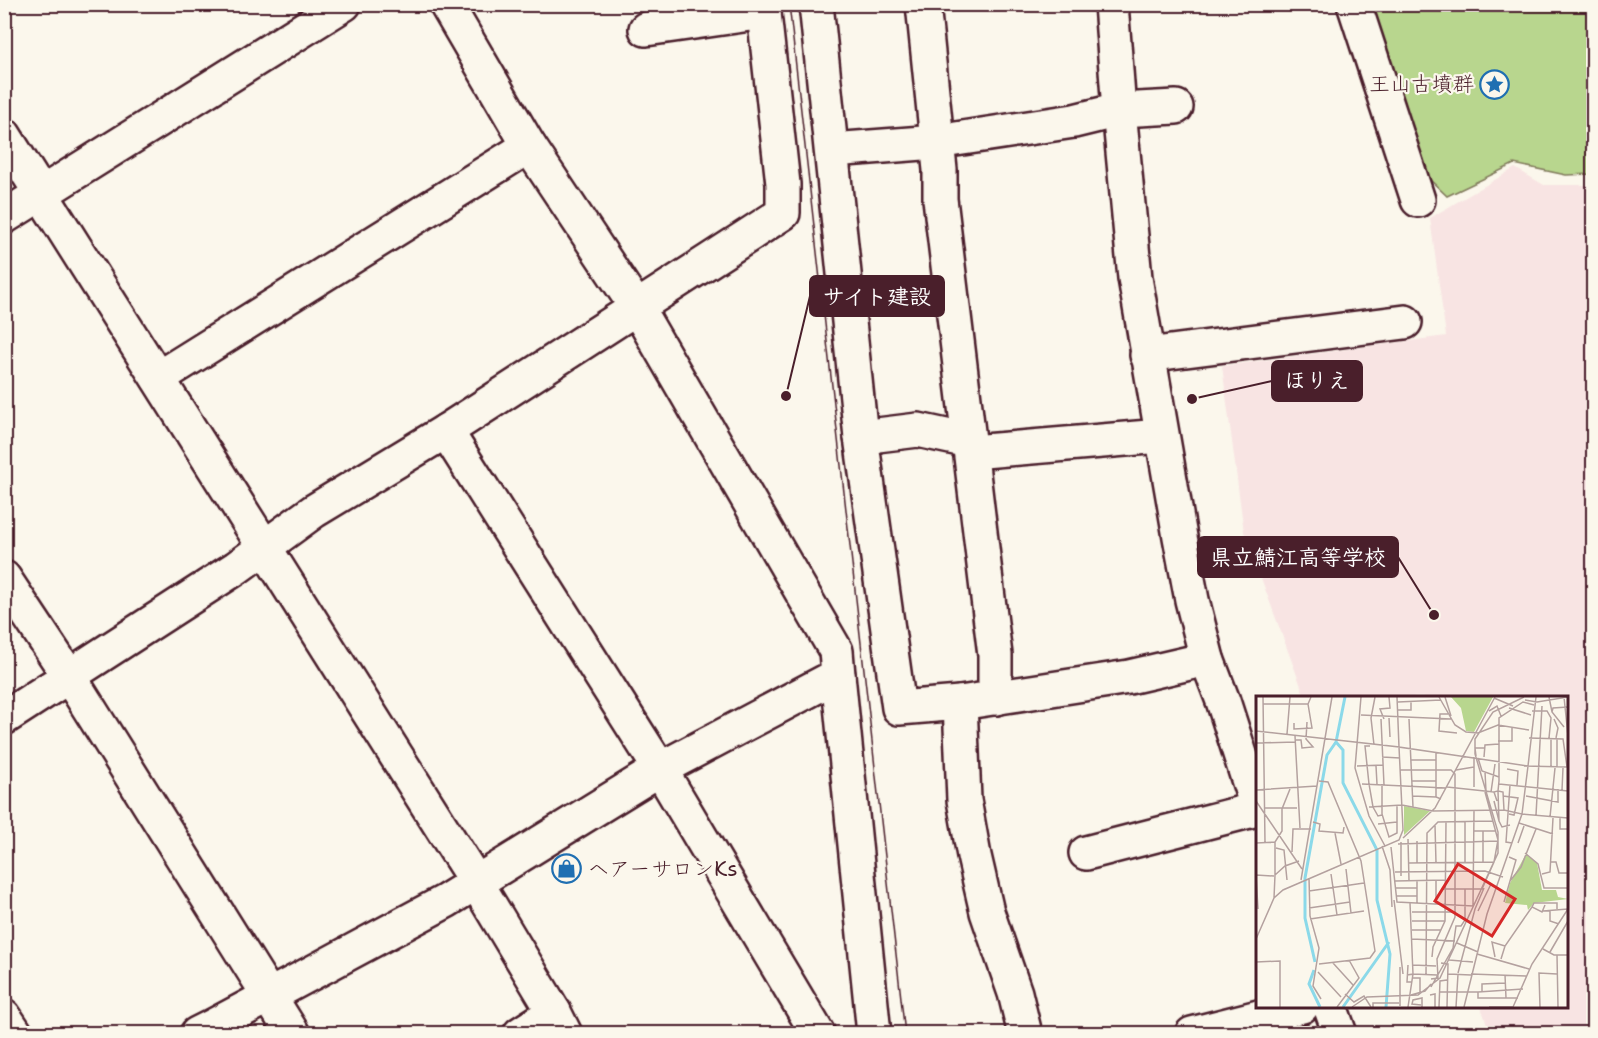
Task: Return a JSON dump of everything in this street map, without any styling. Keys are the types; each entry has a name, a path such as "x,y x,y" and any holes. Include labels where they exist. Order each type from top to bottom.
{"street":[{"path":"4,217 344,4"},
{"path":"446,4 529,146 637,308 836,651 874,1034"},
{"path":"816,4 861,437 899,708 997,698 1129,677 1207,659"},
{"path":"923,4 940,170 940,199 995,655 994,684 997,698"},
{"path":"1111,4 1135,278 1161,436 1192,600 1207,659 1223,701 1256,807"},
{"path":"1354,4 1418,200"},
{"path":"4,718 236,568 314,511 446,431 783,213 783,183 764,8 646,29"},
{"path":"831,150 936,142 1074,122 1119,110 1176,107"},
{"path":"4,135 476,882 559,1023 520,1034"},
{"path":"158,378 529,146"},
{"path":"1147,355 1405,322"},
{"path":"861,437 918,430 971,447 1161,436"},
{"path":"446,431 660,769 818,1034"},
{"path":"4,578 69,676 293,1034"},
{"path":"197,1034 446,901 660,769 838,675"},
{"path":"960,703 964,800 974,856 987,912 1015,993 1024,1034"},
{"path":"1086,853 1256,810"},
{"path":"1192,1034 1294,1008"},
{"path":"1331,1008 1340,1034"},
{"path":"4,1016 16,1034"}],"shaded area":[{"path":"1515,168 1544,185 1593,185 1593,1033 1515,1034 1507,1029 1490,1033 1481,1008 1568,1008 1568,696 1305,696 1244,532 1222,366 1446,336 1430,218"}],"green space":[{"name":"王山古墳群","path":"1372,5 1593,5 1593,174 1566,175 1514,164 1447,196 1423,173"}],"tram line":[{"path":"789,4 905,1034"}],"place":[{"name":"王山古墳群","path":"1495,84"},
{"name":"サイト建設","path":"786,396"},
{"name":"ほりえ","path":"1192,399"},
{"name":"県立鯖江高等学校","path":"1434,615"},
{"name":"ヘアーサロンKs","path":"567,869"}]}
